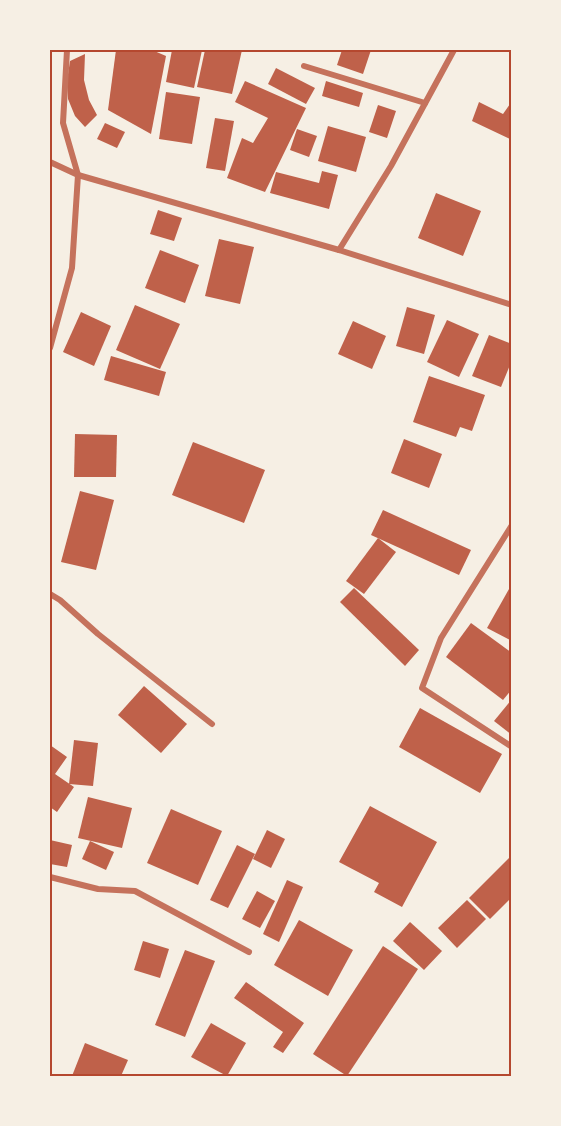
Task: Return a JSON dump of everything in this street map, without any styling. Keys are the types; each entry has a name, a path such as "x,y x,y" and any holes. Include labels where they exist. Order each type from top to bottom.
{"street":[{"path":"50,348 72,268 78,175 63,123 67,50"},
{"path":"339,250 391,166 454,50"},
{"path":"304,66 425,103"},
{"path":"50,162 78,175 339,250 512,305"},
{"path":"512,525 441,638 422,688 512,747"},
{"path":"50,594 212,723"},
{"path":"50,877 98,889 135,891 249,952"}],"building":[{"path":"116,50 152,50 166,56 151,134 108,110"},
{"path":"172,50 202,50 194,88 166,82"},
{"path":"205,50 242,50 232,94 197,87"},
{"path":"342,50 371,50 363,74 337,65"},
{"path":"85,54 84,80 89,100 97,115 85,127 75,116 68,99 67,81 70,61"},
{"path":"276,68 315,88 306,104 268,84"},
{"path":"245,81 306,108 265,192 227,178 242,138 253,143 268,118 235,102"},
{"path":"326,81 363,93 359,107 322,96"},
{"path":"166,92 200,97 192,144 159,139"},
{"path":"512,101 512,140 472,121 479,102 503,114"},
{"path":"378,105 396,111 387,138 369,132"},
{"path":"215,118 234,121 225,171 206,168"},
{"path":"105,123 125,132 117,148 97,139"},
{"path":"328,126 366,137 356,172 318,161"},
{"path":"297,129 317,136 309,157 290,150"},
{"path":"322,171 338,175 329,209 270,193 276,172 319,183"},
{"path":"436,193 481,211 463,256 418,238"},
{"path":"158,210 182,218 174,241 150,234"},
{"path":"219,239 254,247 240,304 205,296"},
{"path":"160,250 199,265 185,303 145,288"},
{"path":"135,305 180,324 160,369 116,350"},
{"path":"407,307 435,315 424,354 396,346"},
{"path":"81,312 111,326 94,366 63,352"},
{"path":"447,320 479,334 459,377 427,362"},
{"path":"353,321 386,336 372,369 338,354"},
{"path":"489,335 512,344 512,360 501,387 472,376"},
{"path":"111,356 166,372 159,396 104,380"},
{"path":"429,376 485,395 472,431 460,427 456,437 413,422"},
{"path":"75,434 117,435 116,477 74,477"},
{"path":"404,439 442,454 429,488 391,473"},
{"path":"193,442 265,470 244,523 172,495"},
{"path":"80,491 114,500 96,570 61,562"},
{"path":"383,510 471,550 459,575 371,535"},
{"path":"378,538 396,552 364,594 346,581"},
{"path":"354,588 419,650 405,666 340,602"},
{"path":"509,589 512,590 512,641 487,628"},
{"path":"471,623 512,653 512,689 503,700 446,657"},
{"path":"144,686 187,724 161,753 118,715"},
{"path":"512,699 512,735 494,721"},
{"path":"420,708 502,754 480,793 399,747"},
{"path":"74,740 98,743 93,786 69,784"},
{"path":"50,745 67,757 55,774 74,787 57,812 50,807"},
{"path":"88,797 132,808 122,848 78,838"},
{"path":"370,806 437,842 402,907 374,892 379,883 339,862"},
{"path":"171,809 222,831 198,885 147,863"},
{"path":"267,830 285,839 271,868 253,859"},
{"path":"50,840 72,845 67,867 50,864"},
{"path":"90,841 114,852 106,870 82,859"},
{"path":"237,845 255,854 228,908 210,900"},
{"path":"509,858 512,860 512,897 490,919 469,898"},
{"path":"287,880 303,887 279,942 263,934"},
{"path":"257,891 275,901 260,928 242,919"},
{"path":"467,900 486,919 457,948 438,928"},
{"path":"299,920 353,950 328,996 274,965"},
{"path":"410,922 442,951 424,970 393,941"},
{"path":"143,941 169,949 160,978 134,970"},
{"path":"383,946 418,969 347,1076 313,1054"},
{"path":"185,950 215,961 185,1037 155,1025"},
{"path":"246,982 304,1023 283,1053 273,1047 283,1032 234,998"},
{"path":"211,1023 246,1043 227,1076 191,1057"},
{"path":"85,1043 128,1060 121,1076 72,1076"}]}
